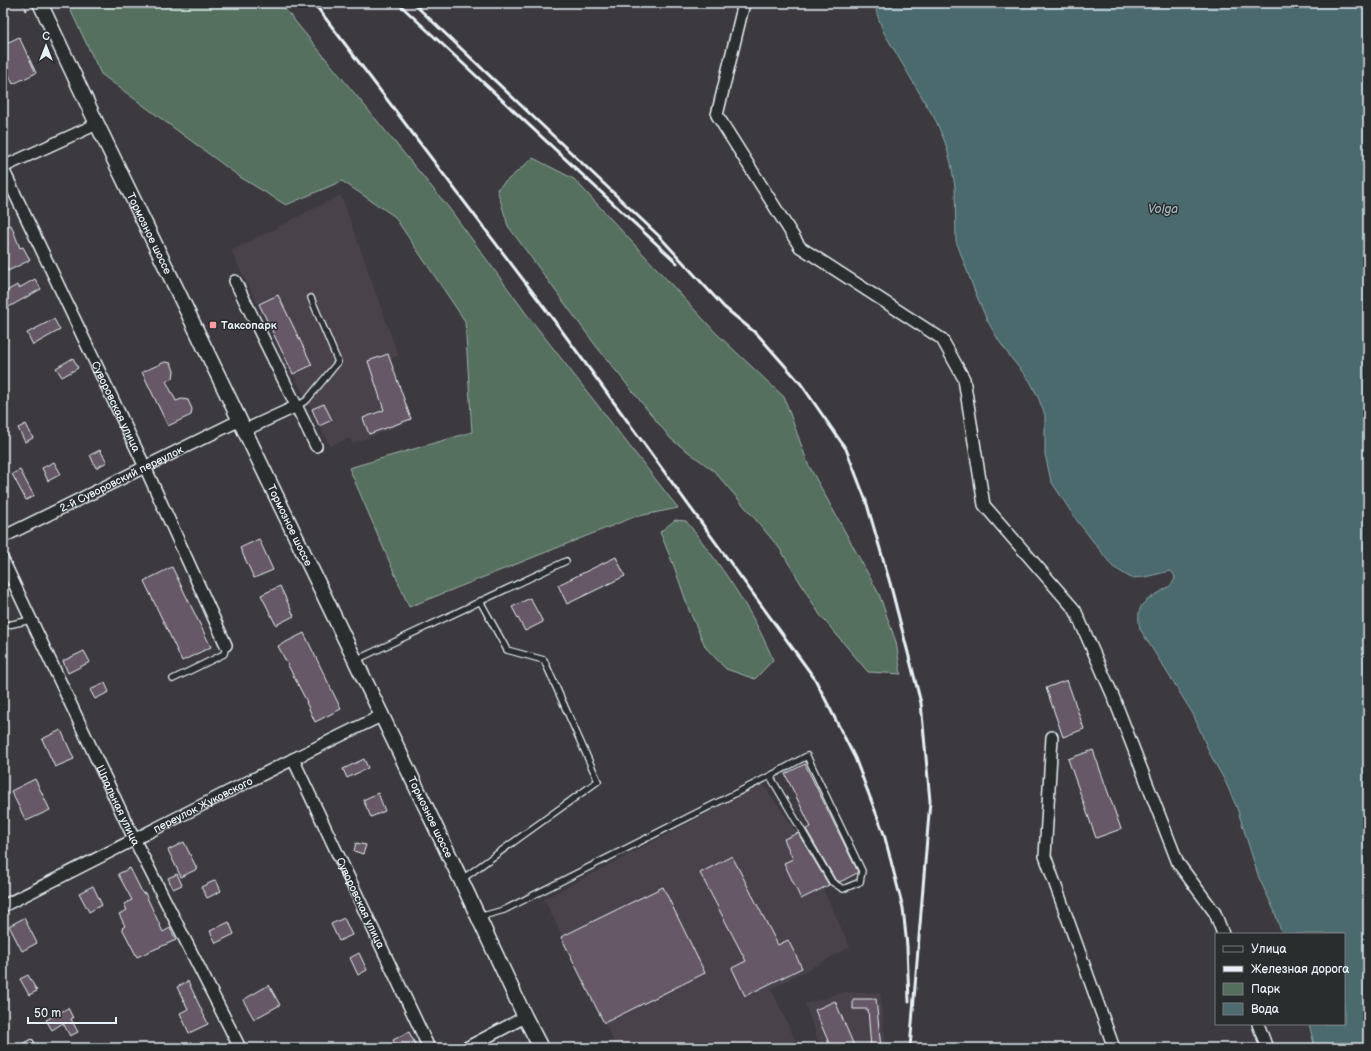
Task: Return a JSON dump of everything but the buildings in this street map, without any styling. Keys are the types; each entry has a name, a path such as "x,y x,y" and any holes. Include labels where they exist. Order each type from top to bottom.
{"street":[{"name":"Тормозное шоссе","path":"40,3 541,1048"},
{"path":"744,3 717,115 800,247 942,339 964,379 984,505 1075,610 1113,696 1178,863 1215,913 1223,933"},
{"path":"3,168 97,124"},
{"name":"Суворовская улица","path":"3,168 145,467 226,645"},
{"path":"235,281 316,446"},
{"name":"2-й Суворовский переулок","path":"3,537 145,467 242,425 297,406"},
{"name":"Шпальная улица","path":"3,560 135,841 240,1048"},
{"name":"переулок Жуковского","path":"3,906 135,841 292,759 381,716"},
{"path":"1052,737 1045,856 1114,1048"},
{"name":"Суворовская улица","path":"292,759 429,1048"},
{"path":"466,1048 525,1017"},
{"path":"1258,1025 1267,1048"}],"lane":[{"path":"297,406 307,400 338,362 311,298"},
{"path":"355,660 566,561"},
{"path":"461,880 598,782 544,660 507,650 480,601"},
{"path":"3,626 31,620"},
{"path":"173,679 224,654 226,645"},
{"path":"478,917 504,910 807,756 862,871 860,882 843,889 832,882 770,776"},
{"path":"22,1048 31,1043"}],"path":[{"path":"23,3 28,14"}],"shaded area":[{"path":"341,195 398,355 389,360 411,421 352,444 350,438 330,446 231,251"},
{"path":"763,784 797,833 850,947 771,989 799,1048 617,1048 544,899"},
{"path":"844,992 880,993 886,1048 821,1048 805,1004"}],"green space":[{"path":"67,3 280,3 449,208 528,316 678,508 634,517 409,607 349,468 472,432 465,321 394,216 342,181 286,205 240,177 101,74"},
{"path":"533,158 574,179 717,334 784,397 808,464 879,594 896,642 901,674 868,672 820,615 780,549 714,471 671,439 596,346 508,226 497,189"},
{"path":"675,520 686,521 711,553 756,623 773,660 755,679 726,669 706,648 689,610 660,532"}],"water":[{"name":"Volga","path":"875,3 1368,3 1368,1048 1315,1048 1309,1025 1345,1025 1345,933 1282,933 1274,910 1259,878 1237,808 1225,781 1210,754 1193,714 1140,629 1140,608 1147,600 1172,584 1175,577 1173,573 1170,571 1145,577 1131,578 1113,567 1075,518 1051,481 1045,454 1045,415 1038,397 1030,381 999,341 987,320 956,241 955,187 951,163 945,142 936,121 883,31"}],"railway":[{"path":"314,3 559,327 815,679 855,758 884,834 903,908 907,946 909,1002"},
{"path":"398,3 677,263"},
{"path":"413,3 659,236 724,307 758,335 801,384 846,449 866,501 890,583 921,703 930,801 910,1048"}],"place":[{"name":"Таксопарк","path":"213,325"}]}
